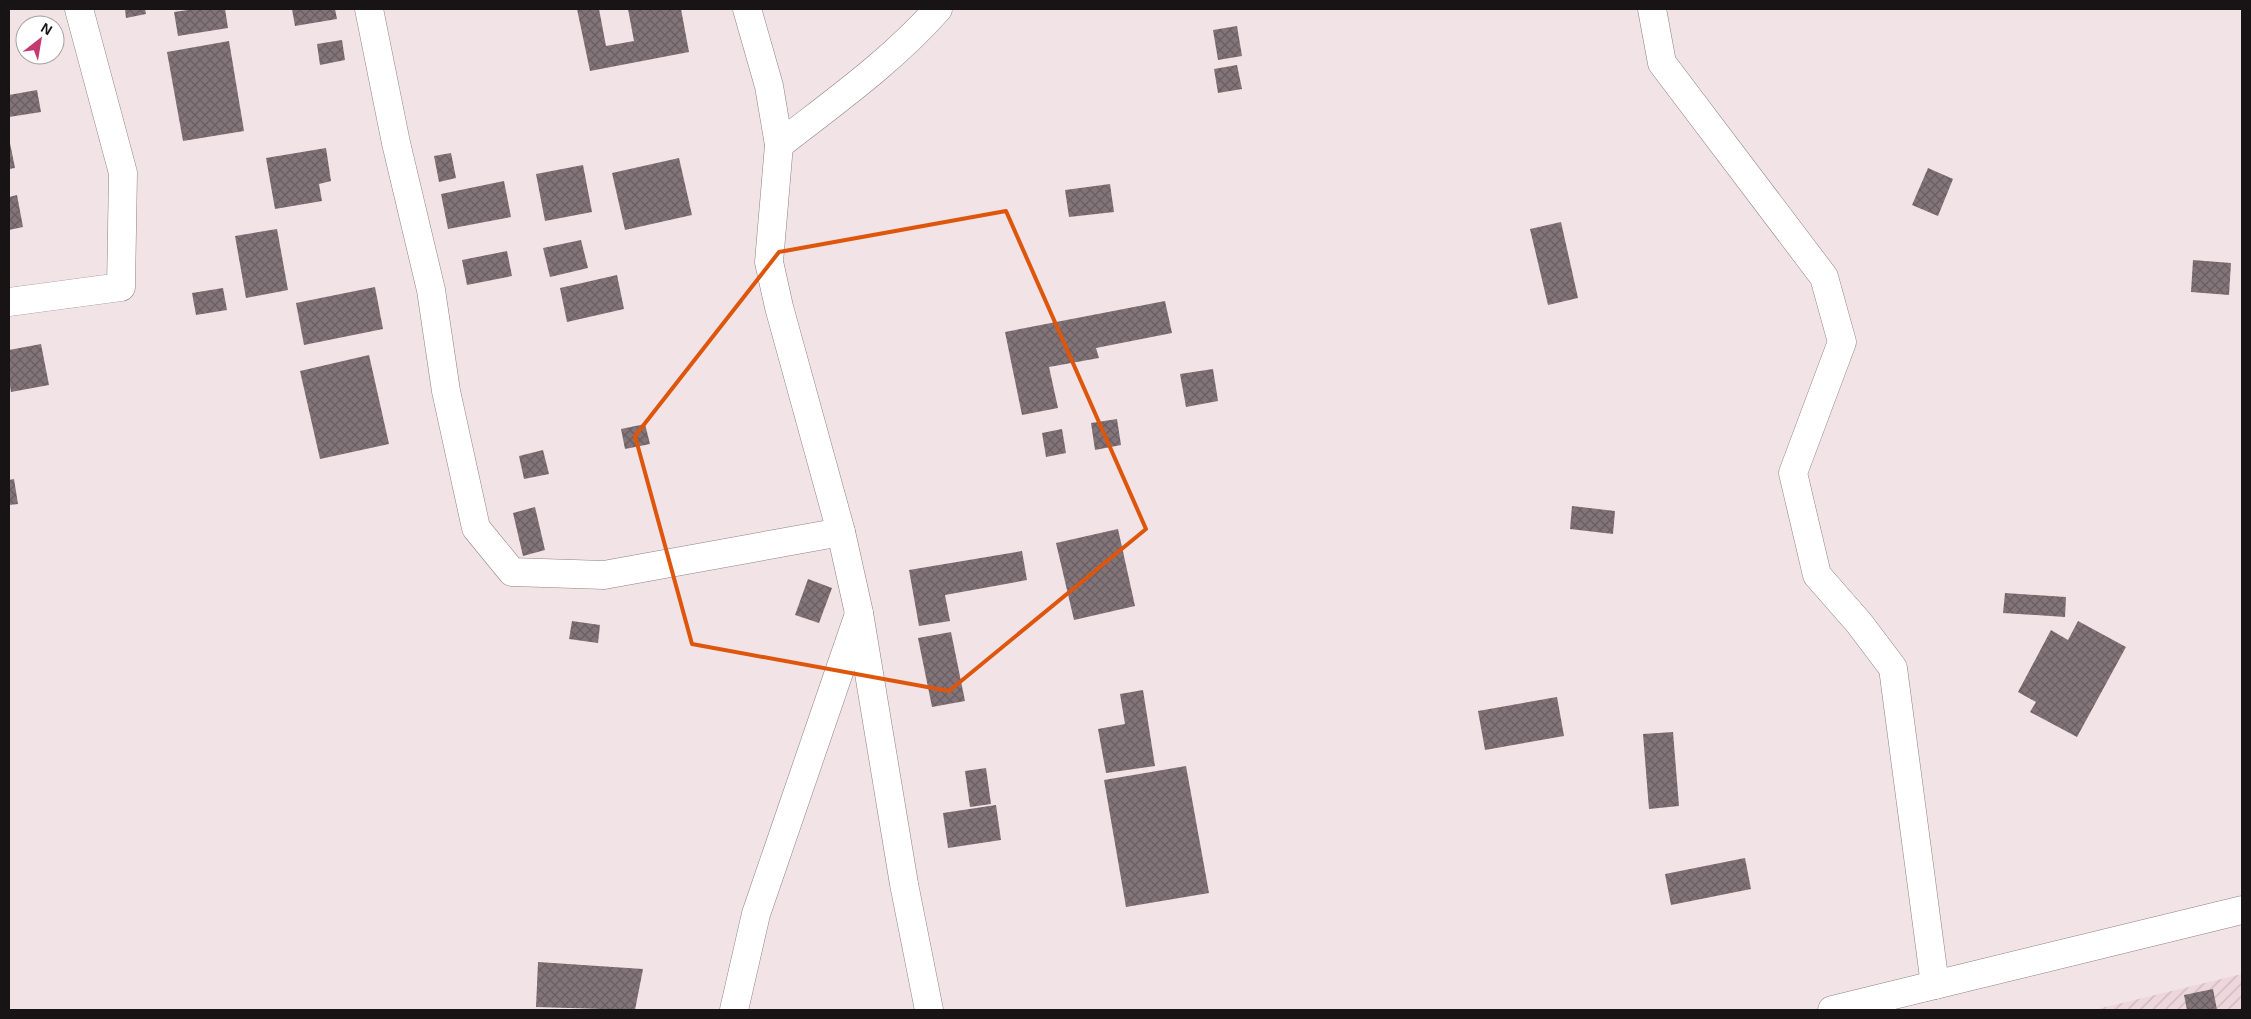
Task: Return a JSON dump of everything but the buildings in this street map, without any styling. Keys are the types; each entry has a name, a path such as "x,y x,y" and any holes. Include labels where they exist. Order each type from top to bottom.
{"street":[{"path":"9,302 121,287 123,173 79,9"},
{"path":"369,9 396,143 431,290 446,391 476,528 512,572 604,575 841,532"},
{"path":"747,9 769,86 779,144 769,262 779,307 841,532 859,613 904,884 929,1010"},
{"path":"779,144 838,99 914,36 938,9"},
{"path":"1652,9 1662,63 1824,277 1842,342 1793,473 1817,575 1859,623 1893,668 1935,985"},
{"path":"734,1010 756,914 859,613"},
{"path":"1832,1010 2242,910"}],"highlighted area":[{"path":"1006,211 1146,529 949,691 692,644 635,436 779,252"}],"shaded area":[{"path":"2242,974 2242,1010 2093,1010"}]}
